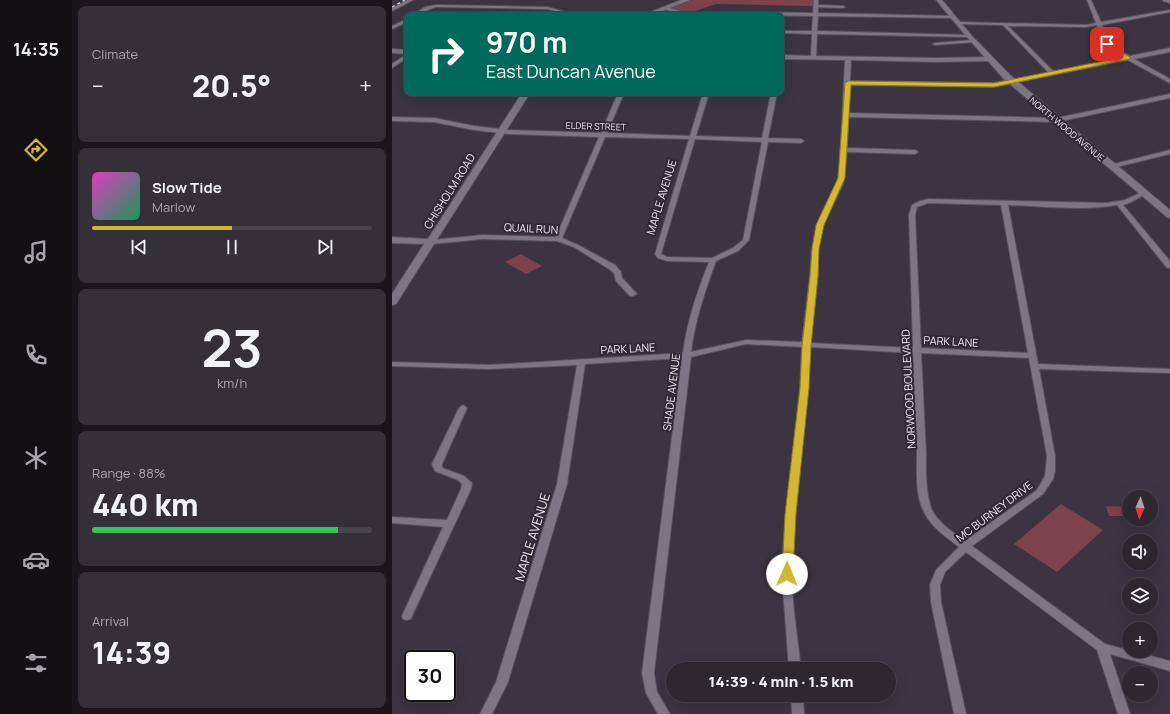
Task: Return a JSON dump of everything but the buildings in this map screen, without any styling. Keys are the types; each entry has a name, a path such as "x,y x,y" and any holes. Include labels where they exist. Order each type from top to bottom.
{"main road":[{"path":"655,12 687,0"},
{"name":"NORTH WOOD AVENUE","path":"939,0 971,38 1012,82 1170,215"},
{"name":"CHISHOLM ROAD","path":"392,302 395,291 432,242 500,131 524,96"},
{"path":"392,240 432,242"}],"street":[{"path":"392,10 411,0"},
{"path":"812,58 816,0"},
{"path":"1089,0 1107,44 1128,58 1170,81"},
{"path":"1165,0 1170,2"},
{"path":"420,12 427,8 436,6 551,9 564,8 569,12"},
{"path":"816,6 843,7"},
{"path":"666,8 678,12"},
{"path":"784,14 1071,26 1099,24 1170,11"},
{"path":"394,27 404,22"},
{"path":"1004,24 1052,73"},
{"path":"784,32 933,35 971,38"},
{"path":"933,35 935,46 971,38"},
{"path":"848,83 979,86 1012,82 1170,50"},
{"path":"392,51 404,52"},
{"path":"936,54 936,60"},
{"path":"784,57 936,60 990,59"},
{"path":"392,66 404,58"},
{"path":"794,662 788,590 787,558 816,249 819,228 840,184 844,150 848,59"},
{"path":"558,240 620,96"},
{"name":"MAPLE AVENUE","path":"705,96 691,138 658,254 660,257 667,259 713,260"},
{"path":"713,260 735,251 742,246 746,240 773,96"},
{"path":"846,115 1057,120 1170,96"},
{"name":"ELDER STREET","path":"392,119 434,120 474,128 500,131 801,141"},
{"path":"844,150 915,152"},
{"path":"1112,166 1170,152"},
{"name":"NORWOOD BOULEVARD","path":"1102,647 943,530 932,518 926,507 923,481 912,215 914,206 928,201 1069,205 1119,204 1144,193"},
{"name":"MC BURNEY DRIVE","path":"960,714 936,602 935,585 941,570 966,546 1040,492 1049,482 1052,469 1051,456 1004,203"},
{"path":"1119,204 1170,266"},
{"name":"QUAIL RUN","path":"432,242 483,237 558,240 576,246 612,267 617,272 619,279 633,294"},
{"name":"SHADE AVENUE","path":"664,714 652,693 648,672 687,355 696,309 713,260"},
{"name":"PARK LANE","path":"392,364 490,367 581,362 687,355 746,342 1032,356"},
{"name":"MAPLE AVENUE","path":"486,714 502,682 562,484 581,362"},
{"path":"1034,366 1170,371"},
{"path":"407,616 466,490 467,483 463,479 443,472 438,469 437,464 463,408"},
{"path":"392,520 450,524"},
{"path":"1102,647 1170,666"},
{"path":"1102,647 1124,714"},
{"path":"797,702 798,714"}],"shaded area":[{"path":"692,0 814,0 813,6 716,4 692,12 680,12 669,8"},
{"path":"521,254 542,266 526,274 505,262"},
{"path":"1061,504 1103,530 1057,572 1014,544"},
{"path":"1106,506 1122,507 1122,516 1109,516"}],"railway":[{"path":"392,7 405,0"}],"route":[{"path":"787,574 787,558 816,249 820,225 840,184 843,164 846,93 848,83 973,86 994,85 1128,58 1107,44"}]}
